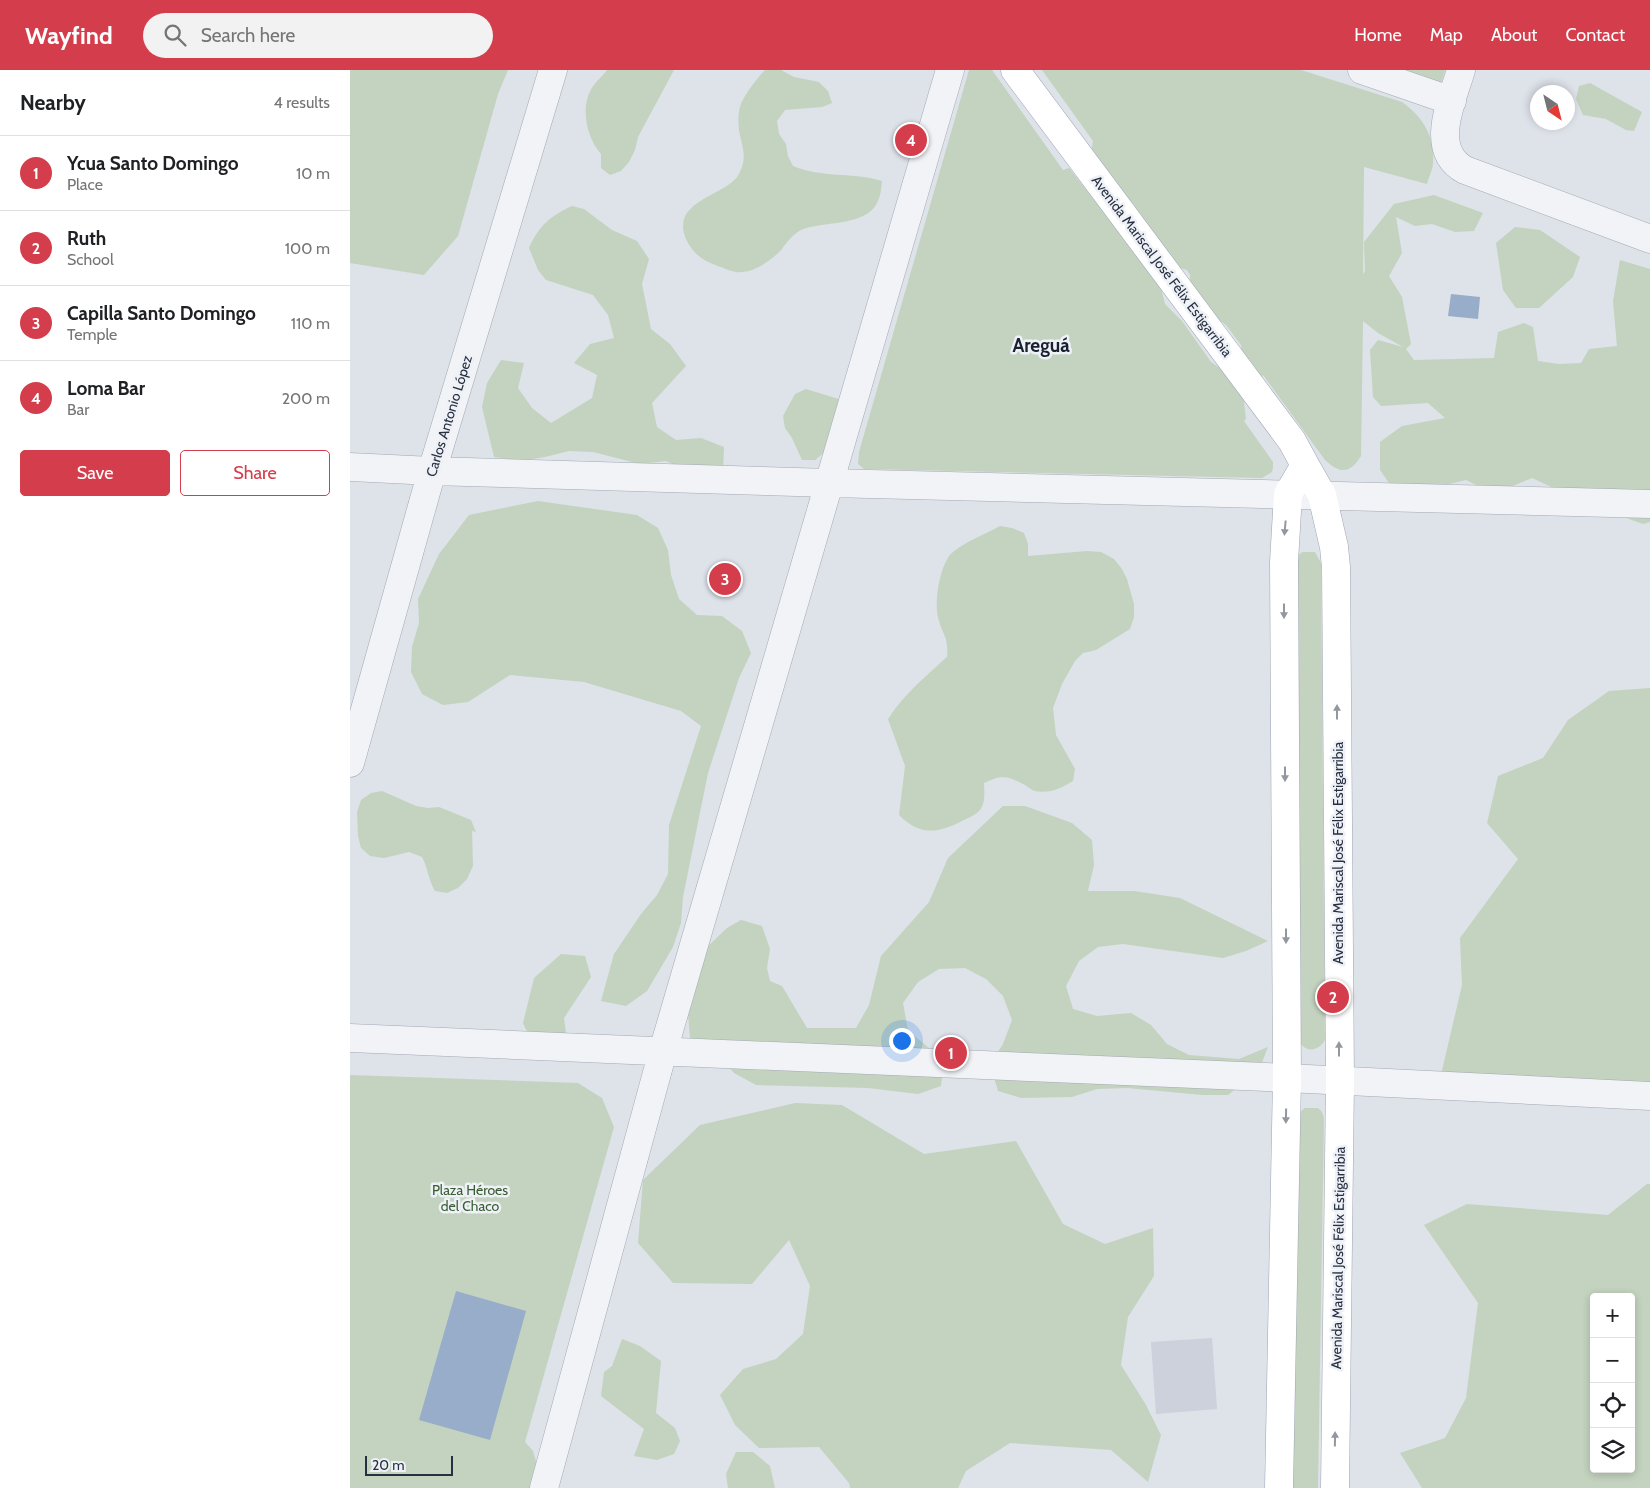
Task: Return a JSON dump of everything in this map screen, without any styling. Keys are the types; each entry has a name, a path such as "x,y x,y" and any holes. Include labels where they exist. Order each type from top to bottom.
{"main road":[{"name":"Avenida Mariscal José Félix Estigarribia","path":"1015,70 1292,441 1322,495 1334,547 1336,567 1340,1080 1335,1488"},
{"path":"1279,1488 1286,1078 1284,562 1288,494 1305,465"}],"street":[{"name":"Carlos Antonio López","path":"350,763 432,471 553,70"},
{"path":"544,1488 663,1051 950,70"},
{"path":"1362,70 1452,101"},
{"path":"1461,70 1445,122 1445,142 1449,155 1457,166 1650,239"},
{"path":"350,466 432,471 830,483 1650,504"},
{"path":"350,1038 1340,1080 1650,1096"}],"shaded area":[{"path":"1212,1338 1217,1409 1156,1414 1151,1342"}],"green space":[{"path":"350,70 508,70 498,94 458,236 424,275 350,263"},
{"path":"607,70 674,70 638,137 635,150 629,162 621,171 610,175 601,168 601,154 591,139 586,120 589,93"},
{"path":"765,70 781,70 794,77 819,82 828,91 832,103 822,107 785,110 777,121 779,134 786,144 788,156 793,166 826,174 871,178 882,181 881,189 877,203 871,211 863,216 853,220 801,230 768,262 749,271 736,272 700,257 687,241 683,227 685,216 692,208 701,200 733,182 739,174 744,157 738,117 740,107 755,81"},
{"path":"969,70 992,70 1063,170 1069,168 1099,206 1121,217 1133,239 1141,262 1159,280 1165,304 1182,321 1211,362 1230,375 1243,395 1246,419 1244,421 1273,462 1272,472 1262,478 864,469 858,464 859,452"},
{"path":"1042,70 1301,70 1402,102 1416,114 1426,128 1432,144 1432,170 1427,184 1364,167 1363,274 1365,271 1364,242 1394,204 1434,195 1483,213 1474,231 1455,232 1432,224 1415,226 1396,217 1402,253 1389,276 1402,297 1411,344 1406,349 1414,360 1494,358 1498,332 1524,323 1533,327 1538,361 1559,364 1581,363 1589,349 1617,346 1613,301 1620,260 1650,269 1650,522 1643,524 1626,518 1570,511 1560,491 1532,478 1494,494 1466,480 1398,496 1380,470 1380,442 1402,426 1445,418 1428,403 1381,406 1373,397 1370,350 1378,340 1403,347 1378,333 1363,321 1361,456 1349,469 1340,470 1330,465 1263,375 1262,377 1242,363 1241,345 1226,325 1219,320 1194,323 1190,299 1190,275 1187,270 1167,264 1153,245 1146,222 1132,202 1107,185 1089,163 1093,141"},
{"path":"1355,70 1445,70 1439,90"},
{"path":"1590,83 1642,112 1634,131 1626,130 1606,119 1583,115 1576,99 1579,86"},
{"path":"572,206 584,209 612,230 637,241 649,259 642,284 651,329 670,344 686,366 652,403 657,427 676,440 701,438 724,447 723,472 688,471 666,461 640,464 593,452 569,451 521,461 494,457 482,407 487,383 501,360 524,363 518,388 532,408 551,423 592,398 597,375 574,363 590,344 614,338 608,315 593,295 546,280 538,270 529,248 537,233 546,222"},
{"path":"1515,227 1540,230 1580,257 1573,277 1539,308 1516,308 1503,290 1496,243"},
{"path":"806,389 842,400 825,452 815,460 802,460 785,428 783,416 795,394"},
{"path":"538,501 637,515 658,528 668,550 671,575 679,599 697,615 722,616 742,631 751,653 739,678 708,773 683,897 681,923 673,947 647,991 626,1006 601,1001 614,954 641,914 657,895 668,874 669,825 701,726 681,711 584,682 510,675 468,702 443,705 422,694 411,672 412,647 419,623 418,599 439,554 469,515"},
{"path":"1000,526 1024,533 1028,544 1028,556 1087,551 1101,552 1114,559 1127,579 1134,604 1134,617 1130,629 1096,650 1083,653 1075,661 1062,684 1053,708 1056,735 1075,769 1073,781 1055,790 1040,792 1034,791 1009,778 996,778 984,783 983,804 976,814 943,829 928,831 906,822 899,815 905,766 888,719 908,693 947,657 947,644 938,617 937,602 941,573 948,557 964,544"},
{"path":"1303,552 1315,552 1321,563 1325,1040 1315,1049 1304,1047 1299,1040 1297,555"},
{"path":"1650,688 1650,1092 1634,1087 1485,1102 1440,1079 1462,985 1460,938 1518,859 1487,823 1498,776 1543,758 1568,720 1609,691"},
{"path":"382,791 416,806 439,807 471,820 476,832 472,831 473,866 467,879 458,888 447,893 435,891 422,857 409,852 384,858 370,856 361,848 358,836 357,812 361,800 371,793"},
{"path":"1003,806 1025,806 1072,823 1092,840 1094,865 1088,891 1134,891 1180,898 1268,941 1246,951 1223,958 1123,944 1098,947 1079,961 1066,986 1073,1009 1097,1016 1131,1013 1151,1025 1167,1044 1189,1055 1239,1059 1268,1047 1259,1070 1228,1095 1203,1095 1127,1088 1097,1089 1072,1097 1021,1098 998,1091 990,1064 1003,1044 1012,1020 1003,996 986,979 965,968 939,969 918,982 903,1003 908,1030 944,1061 941,1086 918,1094 868,1088 756,1085 734,1073 716,1053 690,1039 688,1013 703,951 727,928 741,920 762,926 770,949 767,968 770,981 782,986 807,1028 856,1028 869,1005 881,956 929,902 948,858"},
{"path":"561,954 585,956 591,977 564,1018 567,1041 538,1056 523,1023 534,978"},
{"name":"Plaza Héroes del Chaco","path":"350,1075 578,1083 602,1098 614,1127 525,1442 533,1451 540,1475 532,1488 350,1488"},
{"path":"795,1103 842,1105 924,1154 1016,1141 1063,1224 1105,1244 1153,1228 1154,1276 1128,1317 1121,1365 1146,1405 1161,1435 1148,1482 1111,1450 1010,1443 966,1471 958,1488 850,1488 849,1483 819,1447 759,1448 735,1425 720,1395 743,1369 776,1359 803,1334 810,1286 789,1240 752,1284 673,1283 638,1243 643,1180 700,1125"},
{"path":"1305,1108 1318,1108 1324,1118 1318,1488 1293,1488 1298,1116"},
{"path":"1647,1184 1650,1184 1650,1488 1422,1488 1400,1453 1445,1438 1466,1398 1478,1303 1424,1225 1467,1204 1608,1215"},
{"path":"622,1339 640,1346 661,1361 656,1413 675,1428 680,1441 674,1454 657,1460 634,1456 644,1429 601,1396 604,1372 612,1366"},
{"path":"736,1452 753,1452 770,1466 775,1488 728,1488 726,1474"}],"water":[{"path":"1451,294 1480,297 1478,319 1448,316"},
{"path":"456,1291 526,1311 490,1440 419,1420"}],"place":[{"name":"Loma Bar","path":"911,140"},
{"name":"Capilla Santo Domingo","path":"725,579"},
{"name":"Ruth","path":"1333,997"},
{"name":"Ycua Santo Domingo","path":"951,1053"}],"district":[{"name":"Areguá","path":"1041,345"}]}
